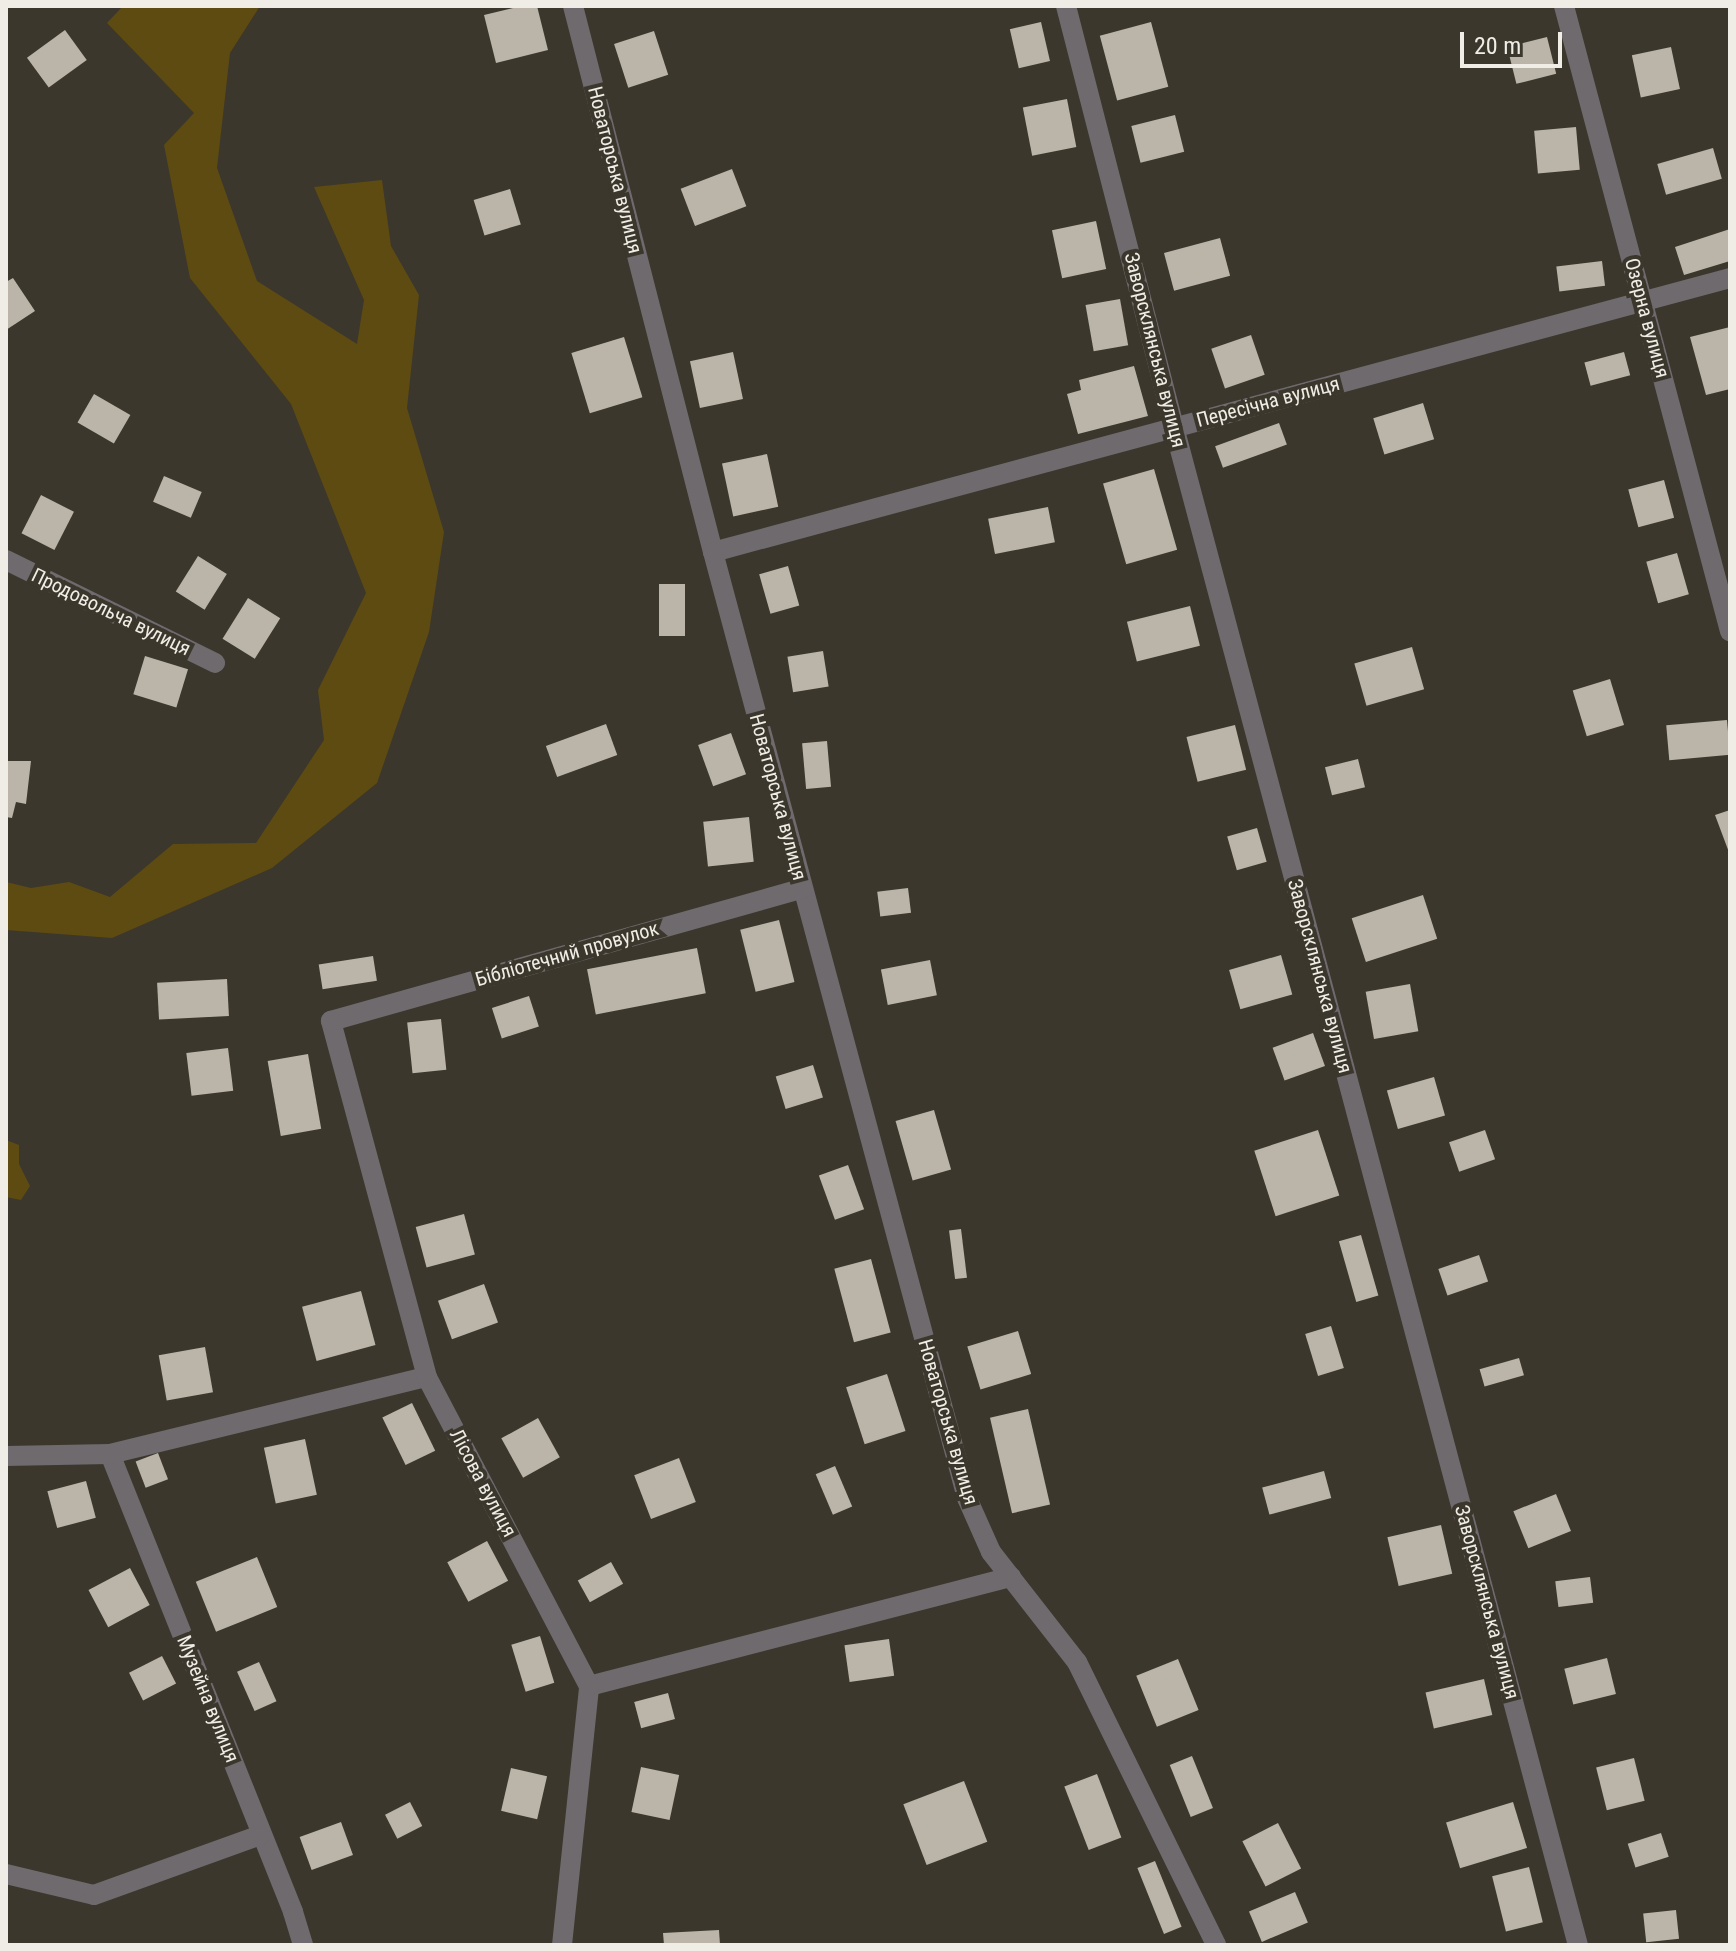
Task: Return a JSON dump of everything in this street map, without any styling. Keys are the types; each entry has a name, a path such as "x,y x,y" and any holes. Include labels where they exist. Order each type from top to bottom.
{"street":[{"name":"Новаторська вулиця","path":"573,6 713,552 967,1498 991,1552 1077,1662 1216,1945"},
{"name":"Заворсклянська вулиця","path":"1066,6 1174,427 1578,1945"},
{"name":"Озерна вулиця","path":"1564,6 1730,631"},
{"name":"Пересічна вулиця","path":"713,552 1730,278"},
{"name":"Продовольча вулиця","path":"6,560 215,663"},
{"name":"Бібліотечний провулок","path":"331,1021 803,888"},
{"name":"Лісова вулиця","path":"331,1021 427,1377 589,1686"},
{"path":"6,1456 110,1454 427,1377"},
{"name":"Музейна вулиця","path":"110,1454 293,1912 303,1945"},
{"path":"562,1945 589,1686 1011,1577"},
{"path":"6,1874 94,1895 261,1835"}],"shaded area":[{"path":"123,6 260,6 230,53 217,168 257,281 357,344 364,300 314,187 382,180 391,246 419,295 407,408 444,532 429,632 377,783 272,868 112,938 6,930 6,882 31,888 69,882 110,897 173,844 256,843 324,740 318,690 366,593 291,404 190,278 164,145 194,113 107,23"},
{"path":"6,1140 19,1145 19,1164 30,1186 21,1200 6,1197"}],"building":[{"path":"521,6 537,6 548,50 496,63 484,15"},
{"path":"1041,22 1050,61 1019,68 1010,29"},
{"path":"1151,22 1168,87 1117,100 1100,36"},
{"path":"65,30 87,60 49,88 27,58"},
{"path":"654,31 668,75 628,88 614,44"},
{"path":"1547,37 1556,74 1516,84 1507,47"},
{"path":"1671,47 1680,89 1641,97 1632,55"},
{"path":"1067,99 1076,147 1032,156 1023,108"},
{"path":"1175,115 1184,152 1141,163 1131,126"},
{"path":"1576,127 1580,170 1538,173 1534,131"},
{"path":"1713,148 1722,179 1666,195 1657,164"},
{"path":"732,169 746,206 695,226 681,189"},
{"path":"510,189 521,224 484,235 474,200"},
{"path":"1096,221 1106,269 1062,278 1052,230"},
{"path":"1730,229 1730,261 1684,275 1675,247"},
{"path":"1220,238 1230,276 1174,291 1164,253"},
{"path":"1602,261 1605,286 1559,291 1556,267"},
{"path":"13,278 35,311 6,330 6,282"},
{"path":"1120,299 1128,345 1094,351 1086,305"},
{"path":"1730,327 1730,389 1706,395 1690,337"},
{"path":"1251,335 1265,375 1225,388 1211,349"},
{"path":"624,337 642,397 590,413 571,353"},
{"path":"733,352 743,399 700,408 690,361"},
{"path":"1624,352 1630,375 1591,386 1584,363"},
{"path":"1134,366 1148,416 1078,434 1067,394 1081,390 1079,380"},
{"path":"94,394 130,415 114,444 78,423"},
{"path":"1423,403 1434,439 1384,455 1373,418"},
{"path":"1279,423 1287,445 1223,468 1215,446"},
{"path":"767,454 778,507 733,516 722,464"},
{"path":"1154,469 1177,550 1126,564 1103,484"},
{"path":"164,476 202,492 191,518 153,502"},
{"path":"1664,480 1674,518 1638,527 1628,490"},
{"path":"41,495 74,512 54,550 21,533"},
{"path":"1048,507 1055,542 995,554 988,519"},
{"path":"1677,553 1689,594 1658,603 1646,562"},
{"path":"198,556 227,574 205,610 176,592"},
{"path":"788,566 799,605 770,614 759,574"},
{"path":"659,584 685,584 685,636 659,636"},
{"path":"248,598 280,618 255,659 223,639"},
{"path":"1190,606 1200,646 1137,662 1127,622"},
{"path":"1412,647 1424,689 1366,706 1354,664"},
{"path":"823,651 829,687 793,692 787,657"},
{"path":"145,656 188,669 176,707 133,694"},
{"path":"1610,679 1624,725 1587,736 1573,690"},
{"path":"1727,720 1730,755 1669,760 1666,725"},
{"path":"606,724 617,755 557,777 546,746"},
{"path":"1235,725 1246,770 1198,782 1186,737"},
{"path":"731,733 746,774 713,786 698,745"},
{"path":"827,741 831,787 806,789 802,743"},
{"path":"1358,759 1365,787 1332,795 1325,767"},
{"path":"6,761 31,761 26,804 16,802 12,818 6,817"},
{"path":"1730,810 1730,855 1715,815"},
{"path":"749,817 754,862 708,867 703,822"},
{"path":"1257,828 1267,862 1237,870 1227,837"},
{"path":"908,888 911,913 880,917 877,892"},
{"path":"1423,895 1437,939 1366,962 1352,918"},
{"path":"779,920 794,982 756,992 740,930"},
{"path":"697,948 706,993 596,1015 587,969"},
{"path":"1281,955 1292,994 1240,1009 1229,970"},
{"path":"373,956 377,981 323,989 319,965"},
{"path":"930,960 937,995 888,1005 881,970"},
{"path":"227,979 229,1016 159,1020 157,983"},
{"path":"1410,984 1418,1031 1374,1039 1366,992"},
{"path":"529,996 539,1026 502,1038 492,1008"},
{"path":"441,1019 446,1070 413,1073 407,1023"},
{"path":"1313,1033 1325,1066 1285,1081 1273,1048"},
{"path":"228,1048 233,1091 192,1096 186,1053"},
{"path":"308,1054 321,1129 281,1136 268,1061"},
{"path":"813,1065 823,1098 786,1109 776,1076"},
{"path":"1434,1077 1445,1115 1398,1129 1387,1091"},
{"path":"934,1110 951,1170 913,1181 896,1121"},
{"path":"1318,1130 1339,1196 1276,1216 1254,1151"},
{"path":"1485,1130 1495,1159 1459,1172 1449,1142"},
{"path":"848,1165 864,1209 835,1220 819,1176"},
{"path":"464,1214 475,1255 427,1268 416,1227"},
{"path":"961,1229 967,1278 955,1279 949,1230"},
{"path":"1361,1235 1378,1296 1356,1302 1339,1241"},
{"path":"1479,1255 1488,1281 1447,1295 1438,1269"},
{"path":"871,1259 891,1332 854,1342 834,1269"},
{"path":"484,1284 498,1323 452,1339 438,1301"},
{"path":"361,1291 375,1345 317,1361 302,1307"},
{"path":"1331,1326 1344,1368 1318,1376 1305,1334"},
{"path":"1018,1331 1031,1374 980,1390 967,1346"},
{"path":"205,1347 213,1392 167,1400 159,1355"},
{"path":"1519,1358 1524,1375 1485,1387 1480,1369"},
{"path":"887,1374 906,1431 865,1444 846,1387"},
{"path":"412,1403 435,1451 406,1465 382,1417"},
{"path":"1028,1409 1050,1504 1012,1513 990,1418"},
{"path":"538,1418 560,1457 523,1478 501,1438"},
{"path":"305,1439 317,1495 276,1503 264,1448"},
{"path":"158,1453 168,1479 146,1488 136,1462"},
{"path":"679,1458 696,1502 651,1519 634,1475"},
{"path":"835,1466 852,1507 833,1515 816,1474"},
{"path":"1324,1471 1331,1498 1269,1515 1262,1488"},
{"path":"86,1481 96,1518 57,1528 47,1491"},
{"path":"1556,1494 1571,1531 1528,1548 1513,1511"},
{"path":"1441,1525 1452,1574 1399,1586 1387,1537"},
{"path":"487,1541 508,1581 468,1602 447,1562"},
{"path":"257,1557 277,1607 216,1632 196,1582"},
{"path":"611,1562 623,1584 590,1602 578,1580"},
{"path":"130,1568 150,1605 108,1627 89,1590"},
{"path":"1590,1577 1593,1603 1558,1607 1555,1581"},
{"path":"540,1636 554,1683 526,1692 511,1645"},
{"path":"889,1639 894,1676 850,1682 844,1645"},
{"path":"162,1656 176,1684 143,1700 129,1673"},
{"path":"1607,1658 1616,1694 1573,1705 1564,1669"},
{"path":"1178,1659 1199,1710 1157,1727 1136,1676"},
{"path":"259,1662 276,1701 255,1711 237,1672"},
{"path":"1484,1679 1492,1715 1434,1729 1426,1692"},
{"path":"668,1693 675,1719 641,1728 634,1702"},
{"path":"1192,1756 1213,1808 1191,1817 1170,1765"},
{"path":"1634,1758 1645,1801 1607,1810 1596,1767"},
{"path":"641,1767 679,1775 670,1820 631,1812"},
{"path":"511,1768 547,1776 537,1819 501,1811"},
{"path":"1097,1774 1121,1837 1089,1850 1064,1787"},
{"path":"964,1781 987,1842 927,1865 903,1804"},
{"path":"410,1802 422,1826 397,1839 385,1815"},
{"path":"1513,1802 1527,1848 1460,1868 1446,1822"},
{"path":"341,1822 353,1855 312,1870 300,1837"},
{"path":"1278,1823 1301,1868 1266,1887 1242,1841"},
{"path":"1661,1833 1669,1857 1635,1868 1628,1844"},
{"path":"1155,1861 1182,1927 1164,1934 1137,1868"},
{"path":"1529,1867 1543,1922 1506,1931 1492,1876"},
{"path":"1295,1892 1308,1922 1262,1942 1249,1912"},
{"path":"1676,1910 1679,1939 1646,1942 1643,1913"},
{"path":"719,1930 720,1945 664,1945 663,1933"}]}
